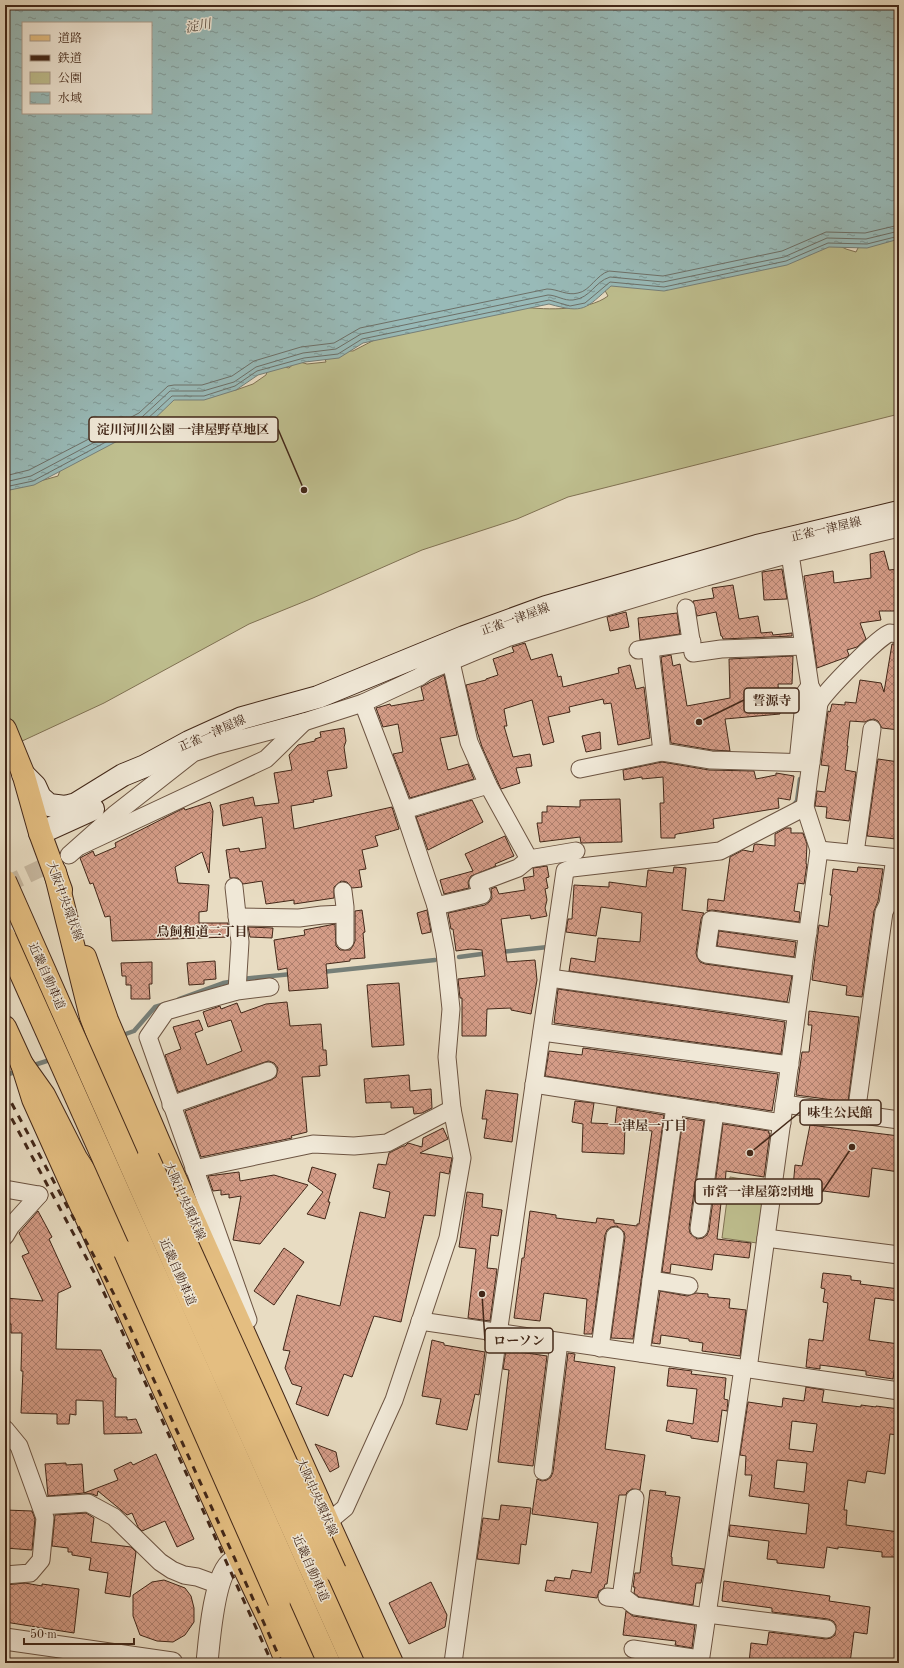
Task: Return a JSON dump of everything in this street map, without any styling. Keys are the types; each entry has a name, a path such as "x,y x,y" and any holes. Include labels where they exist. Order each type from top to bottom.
{"main road":[{"name":"正雀一津屋線","path":"41,817 76,804 123,775 144,766 189,742 242,718 318,697 464,637 546,607 756,546 899,512"},
{"name":"大阪中央環状線","path":"5,729 41,817 55,872 107,1020 159,1142 392,1663"},
{"name":"正雀一津屋線","path":"41,817 85,814 104,803 144,766"},
{"path":"55,872 91,1017 124,1105 332,1563 374,1663"},
{"name":"近畿自動車道","path":"5,881 353,1663"},
{"name":"近畿自動車道","path":"5,938 329,1663"},
{"path":"5,1027 22,1064 33,1099 240,1559 271,1624 287,1663"},
{"path":"22,1064 44,1095 76,1158 91,1181 125,1252 279,1601 309,1663"}],"street":[{"path":"304,722 266,759 75,850 114,815 193,753 217,745 304,722 363,702 507,638 677,585 790,554 899,528"},
{"path":"790,554 810,686 819,703"},
{"path":"686,608 693,653 721,649 804,646"},
{"path":"804,762 819,703 823,697 846,672 882,638 890,633 899,634"},
{"path":"662,752 644,649 692,642"},
{"path":"451,662 464,712 469,742 488,785 529,859"},
{"path":"633,1649 700,1661 766,1238 819,850 805,807 805,693 810,686"},
{"path":"208,1663 214,1601 231,1563 328,1522 345,1508 394,1400 448,1238 462,1158 452,1109 447,1057 451,1009 445,952 436,906 404,810 363,702"},
{"path":"855,853 872,729"},
{"path":"580,769 662,752 711,760 804,762"},
{"path":"404,810 488,785"},
{"path":"453,1663 498,1334 565,871 572,868 720,851 805,807"},
{"path":"819,850 897,858 888,904 884,912 856,1114"},
{"path":"436,906 482,895 478,883 518,868 529,859 576,851"},
{"path":"234,887 240,942 237,991"},
{"path":"343,891 345,907 345,941"},
{"path":"237,916 299,918 344,914"},
{"path":"803,968 706,954 711,920 808,932"},
{"path":"550,978 796,1013"},
{"path":"250,1347 248,1317 194,1169 148,1036 166,1011 237,991 270,987"},
{"path":"542,1032 790,1065"},
{"path":"172,1105 268,1071"},
{"path":"534,1084 782,1123"},
{"path":"784,1104 899,1120"},
{"path":"641,1354 675,1106"},
{"path":"194,1169 313,1144 354,1146 387,1143 452,1109"},
{"path":"699,1229 715,1112"},
{"path":"5,1189 40,1195 11,1226 5,1236"},
{"path":"600,1348 615,1236"},
{"path":"766,1238 899,1255"},
{"path":"651,1280 689,1286"},
{"path":"420,1321 498,1334 899,1390"},
{"path":"543,1471 559,1342"},
{"path":"5,1430 19,1446 45,1518 41,1560 30,1573 5,1575"},
{"path":"635,1498 614,1598 626,1599 635,1606 827,1629"},
{"path":"41,1506 88,1503 114,1517 160,1562 172,1570 220,1585"},
{"path":"5,1639 172,1663"}],"green space":[{"path":"899,230 899,414 568,497 517,519 422,550 313,598 249,624 104,703 5,749 5,491 58,476 64,460 174,396 236,390 253,384 266,375 269,366 289,368 297,361 307,364 326,362 322,350 353,351 380,337 523,307 555,309 579,307 600,301 608,296 603,287 834,243 856,252 862,240"},
{"path":"730,1177 765,1183 757,1243 722,1238"}],"water":[{"name":"淀川","path":"5,5 899,5 899,239 867,248 829,247 787,265 664,291 611,286 595,300 578,309 570,309 549,304 363,343 339,358 305,362 258,375 236,390 204,400 174,400 148,425 34,485 5,491"}],"building":[{"path":"884,551 889,570 899,569 899,611 879,611 881,620 860,623 866,639 857,647 847,650 849,655 847,657 817,668 804,576 833,571 834,583 871,578 870,554"},
{"path":"782,569 787,599 764,600 762,572"},
{"path":"733,585 739,619 758,616 761,633 772,632 773,635 792,633 792,636 723,639 716,612 697,616 693,601 714,598 712,588"},
{"path":"626,612 629,627 610,631 607,617"},
{"path":"677,613 680,634 640,640 638,618"},
{"path":"525,643 531,660 552,654 558,677 561,676 563,687 619,673 618,668 630,665 636,689 644,687 650,738 618,745 611,703 604,704 603,699 569,707 570,712 548,717 554,742 543,745 532,700 504,709 507,726 504,726 513,757 530,754 532,766 516,768 520,783 501,789 482,747 466,685 498,675 493,659 514,652 512,647"},
{"path":"892,644 899,644 899,730 882,728 878,721 874,719 865,722 850,721 845,770 856,772 849,821 826,818 827,807 815,806 817,791 825,792 829,766 821,765 828,711 830,712 832,704 845,705 845,702 856,703 860,680 881,683 884,692"},
{"path":"671,655 673,666 680,664 687,706 730,698 729,659 793,656 792,684 778,684 780,714 725,719 730,751 712,750 671,743 661,657"},
{"path":"444,675 457,735 440,738 448,770 468,764 474,779 410,798 393,754 403,752 398,724 383,727 376,708 390,704 391,706 424,700 421,687"},
{"path":"344,728 346,741 344,747 347,768 327,771 332,796 313,800 314,802 291,806 294,829 392,807 399,829 375,836 378,846 362,850 366,869 359,870 362,887 352,888 347,882 341,881 334,887 334,898 294,904 294,900 266,904 262,881 243,884 238,878 230,878 226,850 239,848 240,852 266,848 262,817 223,826 220,805 253,797 255,806 279,803 274,773 292,770 289,755 298,745 315,741 315,739 321,737 320,732"},
{"path":"600,732 601,749 586,752 582,736"},
{"path":"878,759 899,762 899,804 897,818 899,819 896,839 867,836"},
{"path":"662,762 709,770 754,771 756,779 776,775 776,773 794,776 790,800 778,798 779,808 713,819 714,828 677,834 675,835 675,838 661,838 660,803 664,803 663,777 642,779 642,777 624,780 623,770"},
{"path":"620,799 622,842 581,843 580,837 540,842 537,823 542,823 542,812 547,812 547,806 580,807 580,800"},
{"path":"472,800 483,822 428,850 416,817"},
{"path":"210,802 213,811 209,873 202,852 175,867 178,883 209,885 207,911 199,912 199,923 228,923 229,937 112,941 110,916 105,917 93,883 90,884 80,858 93,851 95,856 116,847 115,843 184,808 185,810"},
{"path":"786,828 791,828 791,833 803,833 807,844 807,864 804,884 798,883 794,911 800,912 799,922 712,910 707,911 708,899 724,901 730,857 743,850 753,852 754,845 756,844 775,846 775,834"},
{"path":"505,836 514,856 495,864 496,866 471,876 468,882 469,888 444,894 440,880 473,871 465,854"},
{"path":"547,866 549,877 546,878 548,888 545,889 547,900 545,908 547,916 531,919 530,915 501,919 507,962 535,960 537,980 531,1014 511,1010 511,1008 487,1009 486,1036 462,1036 462,998 460,998 458,979 485,976 482,950 471,949 456,951 453,929 451,929 448,913 485,905 492,898 491,889 496,887 499,894 525,890 523,878 534,876 533,868"},
{"path":"674,867 686,868 682,910 704,913 701,919 696,953 700,962 705,964 792,976 787,1002 569,971 571,958 595,962 598,938 640,942 642,913 601,907 596,936 566,932 568,919 572,919 574,885 609,887 609,882 646,887 648,870 673,873"},
{"path":"858,867 883,869 878,901 874,911 862,997 846,995 847,986 812,980 819,925 828,927 832,895 830,895 833,869 857,872"},
{"path":"362,910 365,932 363,933 365,958 350,959 350,961 326,964 328,988 289,991 287,968 278,970 274,940 305,935 304,930 335,924 336,946 340,950 350,950 355,941 355,911"},
{"path":"427,910 431,932 422,934 417,913"},
{"path":"248,927 273,928 272,938 250,937"},
{"path":"719,931 796,942 794,957 717,946"},
{"path":"215,961 216,979 204,980 204,984 189,985 187,963"},
{"path":"152,962 152,984 149,984 150,999 131,999 131,985 126,985 126,976 122,976 121,963"},
{"path":"399,983 404,1045 372,1047 367,985"},
{"path":"558,989 785,1022 781,1054 554,1023"},
{"path":"287,1002 290,1026 321,1024 323,1050 326,1050 327,1065 319,1066 320,1076 302,1077 307,1132 291,1136 292,1138 201,1157 185,1111 271,1080 276,1077 278,1068 274,1063 269,1061 178,1092 165,1055 181,1049 173,1027 199,1020 203,1030 195,1033 207,1065 242,1051 231,1020 208,1027 203,1012 220,1006 221,1009 237,1003 241,1013 266,1004"},
{"path":"809,1011 859,1017 848,1102 796,1095 802,1052 809,1052 812,1025 808,1025"},
{"path":"583,1048 778,1074 772,1111 545,1076 549,1051 582,1055"},
{"path":"409,1075 410,1091 431,1089 432,1108 422,1113 414,1114 413,1107 391,1108 391,1102 366,1103 364,1079"},
{"path":"486,1090 518,1094 512,1142 484,1138 487,1119 482,1119"},
{"path":"575,1101 594,1103 591,1123 615,1124 617,1107 664,1115 633,1339 611,1338 625,1237 624,1232 617,1226 611,1227 607,1230 605,1235 592,1334 584,1334 587,1299 544,1293 540,1321 514,1318 530,1211 556,1215 556,1218 596,1223 597,1218 614,1220 614,1223 637,1226 637,1224 639,1224 652,1131 625,1127 624,1154 582,1152 583,1124 572,1122"},
{"path":"683,1118 704,1121 689,1228 690,1233 697,1239 703,1238 707,1235 709,1230 723,1124 769,1131 768,1133 770,1133 764,1177 726,1171 725,1186 723,1185 717,1239 751,1243 749,1258 714,1254 712,1270 671,1264 670,1273 662,1272"},
{"path":"810,1125 899,1136 899,1172 872,1168 869,1197 793,1187 795,1165 802,1166"},
{"path":"443,1128 448,1139 420,1153 452,1158 449,1174 440,1172 435,1216 424,1215 401,1322 374,1316 352,1377 344,1374 328,1416 296,1404 302,1387 292,1384 285,1368 290,1351 283,1350 297,1295 340,1306 360,1212 385,1218 390,1192 373,1188 378,1164 386,1165 389,1153 405,1146 408,1143 422,1147 423,1138"},
{"path":"312,1167 336,1174 325,1219 307,1214 323,1192 308,1181"},
{"path":"239,1172 240,1181 274,1175 308,1185 260,1244 233,1240 241,1196 229,1198 229,1194 221,1195 221,1190 213,1191 208,1176"},
{"path":"467,1192 483,1194 482,1207 502,1210 498,1236 491,1235 487,1268 497,1269 490,1321 468,1318 476,1249 459,1247"},
{"path":"38,1211 52,1237 49,1239 71,1287 58,1293 56,1349 101,1350 114,1378 116,1378 115,1417 127,1417 127,1420 136,1419 142,1433 104,1434 103,1401 76,1400 76,1415 70,1414 69,1424 57,1424 57,1414 21,1413 23,1371 21,1371 22,1333 11,1333 11,1324 5,1323 5,1298 43,1301 22,1256 29,1253 19,1233"},
{"path":"284,1248 304,1262 274,1305 254,1291"},
{"path":"823,1273 851,1276 851,1280 861,1281 860,1284 899,1289 899,1301 875,1298 869,1340 899,1344 899,1359 896,1359 893,1379 866,1375 866,1371 820,1365 820,1369 806,1367 809,1339 823,1341 828,1303 823,1302 825,1289 821,1288"},
{"path":"660,1291 687,1296 696,1293 708,1294 708,1297 730,1299 729,1308 746,1310 740,1356 702,1351 703,1343 689,1341 689,1339 661,1335 660,1344 652,1343"},
{"path":"432,1340 444,1343 444,1345 485,1352 479,1395 475,1394 467,1430 436,1424 441,1399 422,1396"},
{"path":"506,1350 547,1356 533,1466 498,1462 509,1370 503,1369"},
{"path":"568,1353 575,1354 574,1361 615,1367 605,1449 645,1455 640,1490 632,1489 627,1492 626,1495 619,1495 607,1584 605,1584 604,1588 599,1591 597,1598 545,1591 547,1580 554,1581 555,1577 570,1579 572,1570 591,1573 598,1523 532,1514 537,1479 542,1481 547,1480 551,1477 553,1472"},
{"path":"669,1368 692,1371 691,1374 726,1378 724,1399 728,1400 727,1411 722,1410 718,1442 691,1438 691,1436 666,1431 668,1420 693,1424 697,1389 667,1386"},
{"path":"806,1387 824,1390 822,1402 861,1407 861,1405 899,1409 898,1435 890,1434 885,1474 867,1471 865,1483 848,1480 844,1510 847,1510 846,1525 899,1532 899,1557 882,1557 882,1552 827,1547 824,1568 777,1563 777,1560 767,1559 769,1541 729,1536 730,1525 806,1534 809,1504 749,1496 752,1475 745,1475 746,1456 740,1455 748,1402 782,1407 783,1398 804,1401","holes":["792,1421 817,1424 813,1452 789,1449","777,1460 807,1463 804,1492 774,1488"]},
{"path":"315,1444 336,1452 339,1467 330,1472"},
{"path":"156,1454 194,1539 177,1547 165,1521 142,1531 138,1527 132,1513 127,1515 98,1491 97,1496 84,1493 118,1480 114,1470 131,1462 133,1465"},
{"path":"66,1463 66,1465 82,1464 84,1493 48,1496 45,1464"},
{"path":"650,1490 666,1492 665,1495 680,1497 671,1557 672,1565 704,1569 701,1583 696,1583 693,1605 639,1597 634,1593 635,1587 633,1587 635,1573 640,1573"},
{"path":"501,1505 531,1508 526,1545 521,1544 519,1564 477,1559 483,1518 499,1520"},
{"path":"5,1510 32,1511 35,1519 32,1550 5,1548"},
{"path":"86,1513 94,1518 91,1542 131,1547 136,1552 130,1597 105,1593 108,1573 89,1570 91,1558 72,1555 72,1552 68,1552 68,1548 52,1546 55,1515"},
{"path":"164,1580 185,1588 191,1596 194,1608 194,1622 185,1635 173,1642 157,1641 140,1635 133,1616 133,1595 152,1582"},
{"path":"724,1581 830,1596 829,1601 870,1607 867,1634 854,1632 850,1663 749,1663 751,1643 767,1645 769,1632 826,1639 835,1635 836,1625 833,1621 828,1619 772,1612 772,1608 722,1601"},
{"path":"431,1582 447,1615 445,1627 409,1644 389,1603"},
{"path":"25,1583 79,1589 74,1633 5,1622 5,1585"},
{"path":"626,1611 633,1616 695,1625 692,1648 675,1645 676,1641 623,1635"}],"waterway":[{"path":"793,806 797,801 800,779"},
{"path":"500,952 548,947"},
{"path":"459,957 489,953"},
{"path":"322,972 435,960"},
{"path":"242,979 292,974"},
{"path":"179,999 223,983 235,981"},
{"path":"120,1036 134,1031 155,1007 165,1004"},
{"path":"31,1066 53,1059"},
{"path":"5,1075 19,1071"}],"tunnel":[{"path":"5,885 61,859"}],"railway":[{"path":"5,1091 124,1314 282,1663"},
{"path":"5,1106 95,1274 272,1663"}],"place":[{"name":"淀川河川公園 一津屋野草地区","path":"304,490"},
{"name":"誓源寺","path":"699,722"},
{"name":"市営一津屋第2団地","path":"852,1147"},
{"name":"味生公民館","path":"750,1153"},
{"name":"ローソン","path":"482,1294"}],"district":[{"name":"鳥飼和道二丁目","path":"202,931"},
{"name":"一津屋一丁目","path":"648,1125"}]}
